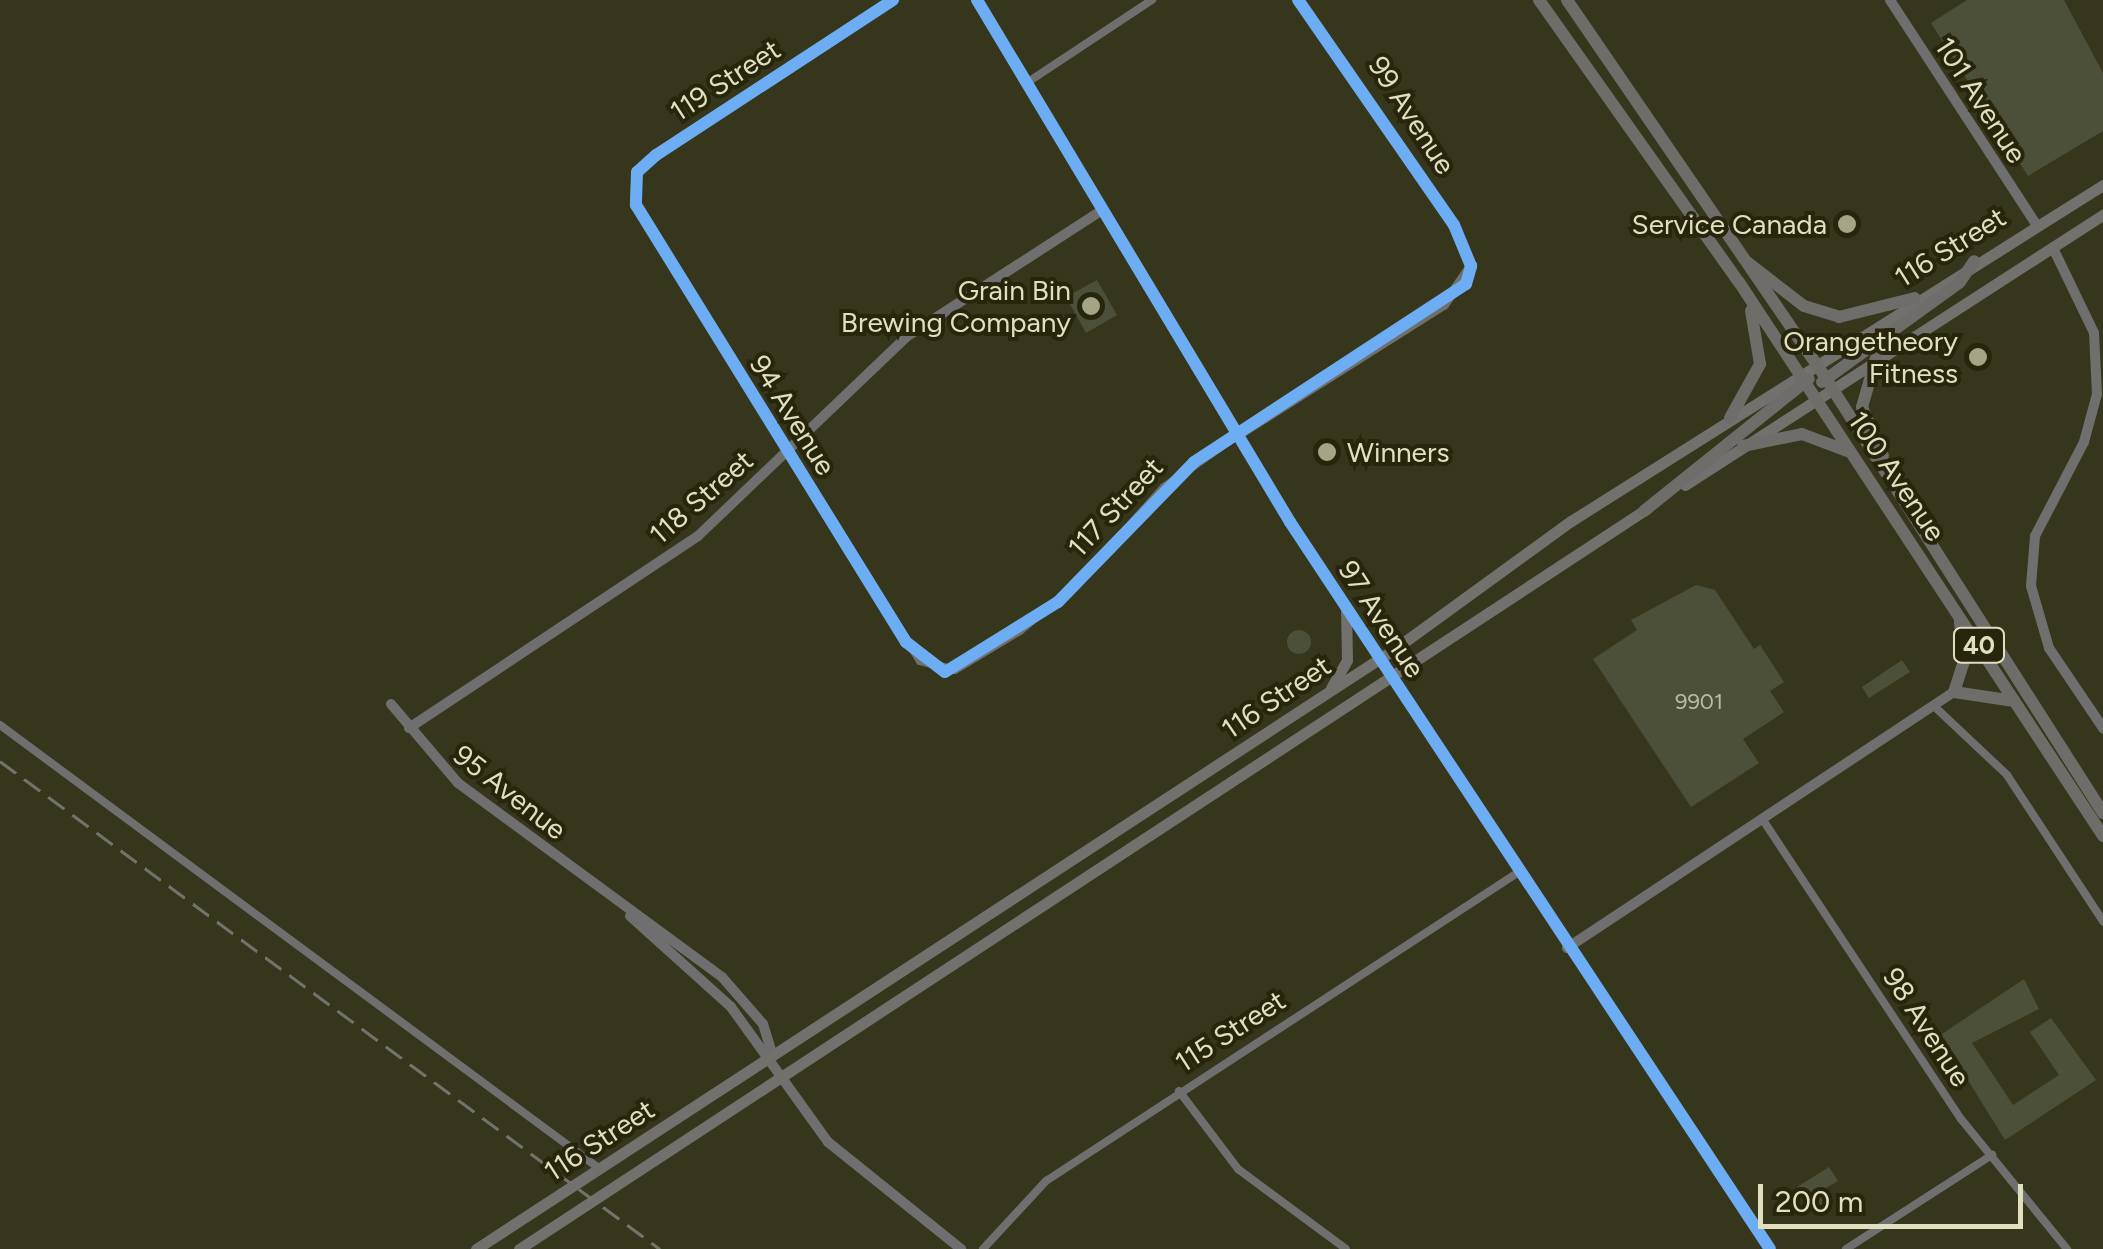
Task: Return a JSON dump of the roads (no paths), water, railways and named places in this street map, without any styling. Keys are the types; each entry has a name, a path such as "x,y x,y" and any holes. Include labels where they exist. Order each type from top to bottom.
{"main road":[{"name":"100 Avenue","path":"1539,0 1740,282 2103,836"},
{"name":"100 Avenue","path":"1568,0 1820,370 2103,812"},
{"name":"116 Street","path":"1820,370 1915,298 2103,185"},
{"name":"116 Street","path":"519,1249 1392,681 1876,358 2103,215"},
{"path":"1745,261 1820,314 1854,318 1915,298"},
{"path":"1644,511 1803,379 1960,282 1974,261"},
{"path":"1730,418 1756,380 1762,346 1740,282"},
{"path":"1876,358 1862,407 1898,490"},
{"path":"1816,400 1820,370"},
{"name":"116 Street","path":"476,1249 1378,660 1730,418 1803,379"},
{"path":"1743,446 1808,434 1853,455"},
{"path":"1329,692 1347,660 1346,607"},
{"path":"1958,612 1964,659 1954,692 2015,701"}],"street":[{"name":"119 Street","path":"637,172 892,0"},
{"name":"97 Avenue","path":"977,0 1378,660 1770,1249"},
{"path":"1028,82 1152,0"},
{"name":"99 Avenue","path":"1298,0 1434,194 1471,266"},
{"name":"101 Avenue","path":"1890,0 2036,224"},
{"name":"94 Avenue","path":"637,172 636,205 906,642 936,671"},
{"name":"118 Street","path":"409,728 698,536 906,337 1102,210"},
{"path":"2053,248 2094,333 2097,394 2084,442 2035,536 2031,586 2049,648 2103,728"},
{"name":"117 Street","path":"936,671 974,660 1058,602 1164,487 1238,434 1444,305 1471,266"},
{"path":"1567,948 1936,708 1954,692"},
{"name":"95 Avenue","path":"391,704 458,783 615,901 720,995 785,1074 828,1142 961,1249"},
{"path":"1936,708 2007,775 2103,921"},
{"path":"0,724 600,1169"},
{"name":"98 Avenue","path":"1763,820 1992,1154 2067,1249"},
{"name":"115 Street","path":"983,1249 1046,1181 1518,872"},
{"path":"1179,1092 1238,1169 1346,1249"},
{"path":"1846,1249 1992,1154"}],"railway":[{"path":"0,761 660,1249"}],"place":[{"name":"Service Canada","path":"1847,224"},
{"name":"Grain Bin Brewing Company","path":"1091,306"},
{"name":"Orangetheory Fitness","path":"1978,357"},
{"name":"Winners","path":"1327,452"}]}
